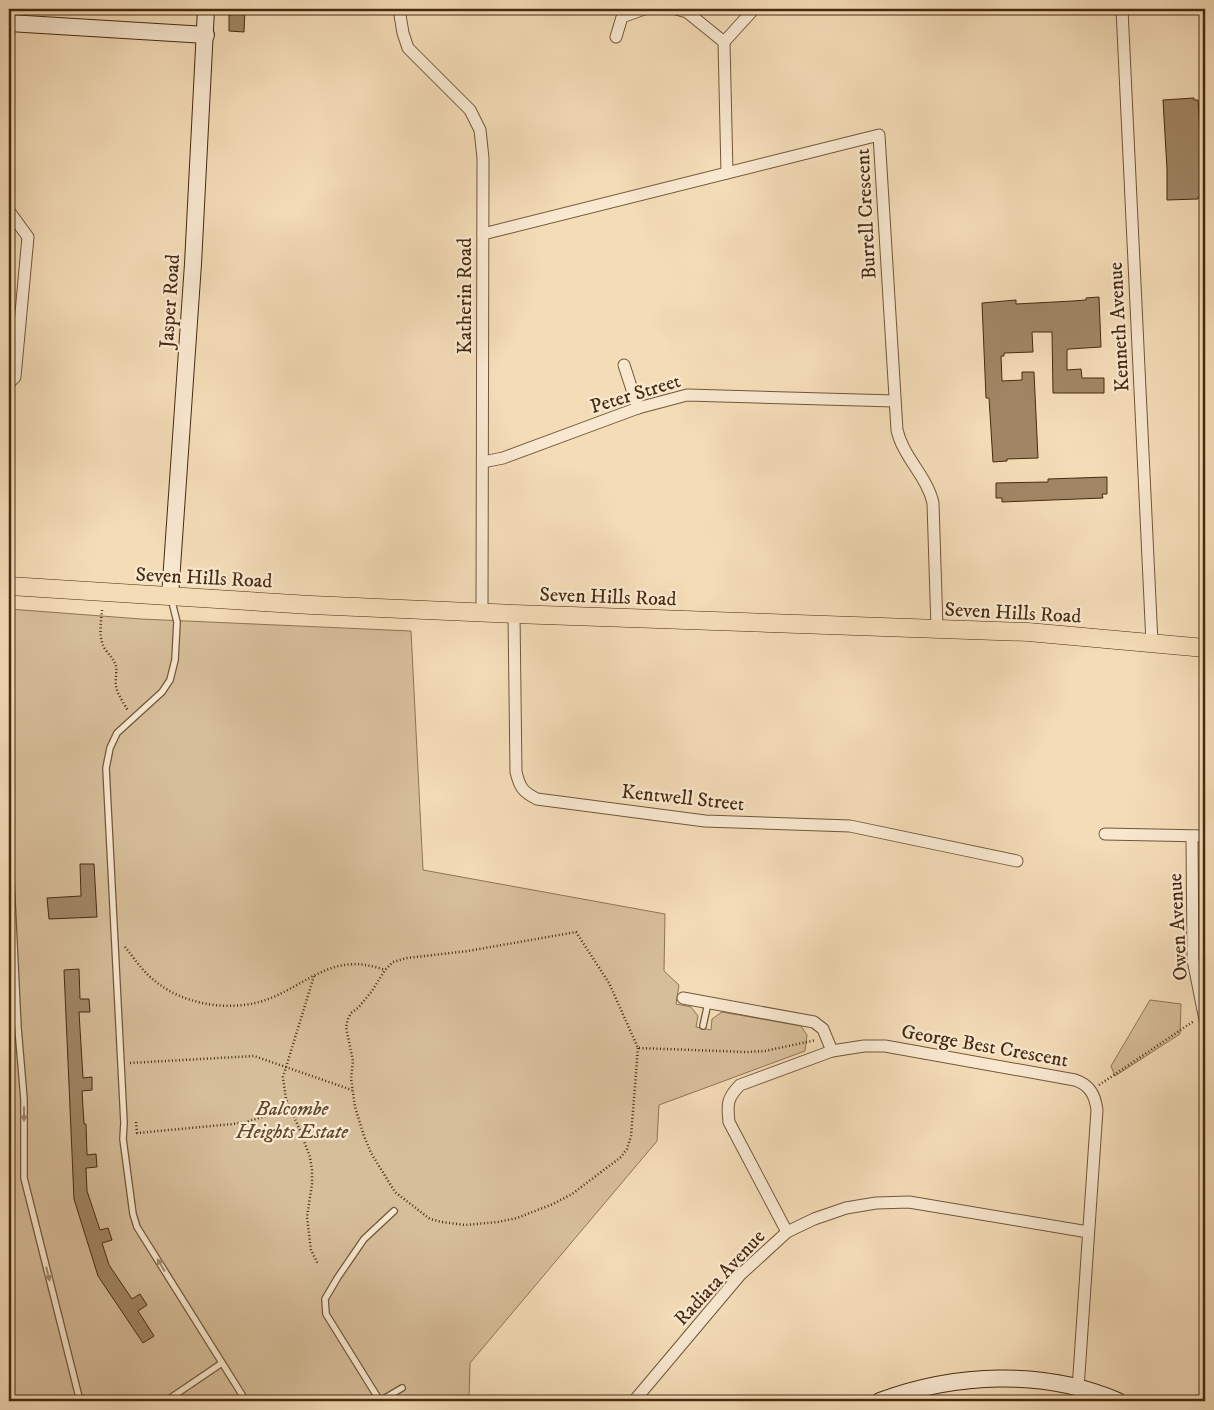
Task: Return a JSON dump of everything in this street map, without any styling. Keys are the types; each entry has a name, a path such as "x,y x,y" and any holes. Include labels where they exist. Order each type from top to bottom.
{"main road":[{"name":"Seven Hills Road","path":"9,586 310,605 1028,632 1205,648"}],"street":[{"name":"Jasper Road","path":"170,596 193,264 206,9"},
{"name":"Katherin Road","path":"400,9 403,33 408,48 470,110 480,130 483,158 482,612"},
{"path":"616,36 622,17 644,9"},
{"path":"676,9 687,12 724,42"},
{"path":"727,174 724,42 754,9"},
{"name":"Kenneth Avenue","path":"1122,9 1152,643"},
{"path":"9,23 206,35"},
{"name":"Burrell Crescent","path":"483,234 879,135 894,401 899,437 904,450 929,490 933,503 937,629"},
{"path":"9,211 28,236 15,377 9,383"},
{"path":"624,365 638,408"},
{"name":"Peter Street","path":"483,462 503,458 638,408 679,396 694,394 894,401"},
{"name":"Kentwell Street","path":"514,614 516,772 519,785 527,794 537,799 706,821 850,826 1016,861"},
{"path":"1106,834 1205,836"},
{"name":"Owen Avenue","path":"1192,837 1193,960 1204,1017"},
{"path":"683,998 814,1022 823,1029 828,1037 832,1051"},
{"name":"George Best Crescent","path":"787,1232 729,1122 727,1109 730,1096 740,1085 832,1051 864,1046 886,1046 1075,1080 1084,1083 1091,1090"},
{"path":"1078,1389 1097,1110 1096,1098 1091,1090"},
{"name":"Radiata Avenue","path":"634,1401 740,1276 787,1232 814,1219 846,1208 876,1203 909,1202 1088,1232"},
{"path":"880,1401 942,1384 994,1378 1025,1379 1096,1393 1118,1401"}],"lane":[{"path":"170,596 177,622 174,668 167,686 117,733 110,748 106,768 124,1123 123,1139 133,1214 137,1227 246,1401"},
{"path":"9,839 18,1028 24,1099 24,1178 80,1401"},
{"path":"703,1026 708,1003"},
{"path":"394,1211 364,1239 325,1299 326,1314 380,1401 402,1388"},
{"path":"166,1401 222,1363"}],"path":[{"path":"102,610 102,642 116,667 116,690 133,718"},
{"path":"576,932 609,983 638,1048 631,1136 627,1149 621,1157 572,1194 553,1204 517,1218 465,1225 430,1219 401,1199 371,1153 362,1129 352,1090 353,1061 346,1027 351,1013 358,1008 372,991 385,970 393,962 407,958 468,951 576,932"},
{"path":"115,936 155,982 189,999 205,1004 225,1006 246,1005 270,999 329,968 344,965 363,965 385,970"},
{"path":"314,976 283,1077 284,1091 310,1157 312,1184 307,1217 311,1250 318,1264"},
{"path":"1091,1090 1204,1017"},
{"path":"638,1048 765,1051 828,1037"},
{"path":"121,1063 254,1056 352,1090"},
{"path":"136,1122 137,1133 233,1124 275,1113 292,1112"}],"green space":[{"name":"Balcombe Heights Estate","path":"9,609 141,619 411,631 423,870 665,914 664,971 679,985 676,1004 691,1007 698,1016 696,1027 711,1030 712,1019 722,1012 801,1026 807,1035 805,1051 659,1105 657,1141 470,1363 469,1401 9,1401"},
{"path":"1150,1000 1181,1004 1180,1034 1115,1076 1111,1066"}],"building":[{"path":"232,9 245,9 244,32 229,31 229,15 232,15"},
{"path":"1194,98 1194,100 1198,100 1204,196 1198,197 1198,199 1167,200 1163,100"},
{"path":"1099,297 1101,347 1067,350 1067,370 1081,369 1082,378 1104,378 1104,393 1053,393 1052,332 1032,332 1033,352 1004,353 1004,356 1001,356 1002,381 1022,380 1022,372 1034,372 1038,458 1007,459 1007,461 993,462 989,398 986,398 982,303 1016,300 1016,304 1086,300 1086,298"},
{"path":"1107,477 1107,494 1102,494 1103,498 1002,502 1002,498 996,498 996,483 1048,482 1048,479"},
{"path":"80,864 94,864 97,917 49,919 47,898 81,896"},
{"path":"79,969 80,999 89,999 90,1012 79,1012 83,1078 92,1077 92,1090 82,1091 84,1124 86,1124 87,1155 96,1154 97,1167 86,1168 87,1191 100,1230 108,1228 112,1240 102,1243 109,1265 132,1299 140,1294 147,1305 138,1311 154,1336 143,1343 98,1276 74,1199 64,970"}]}
